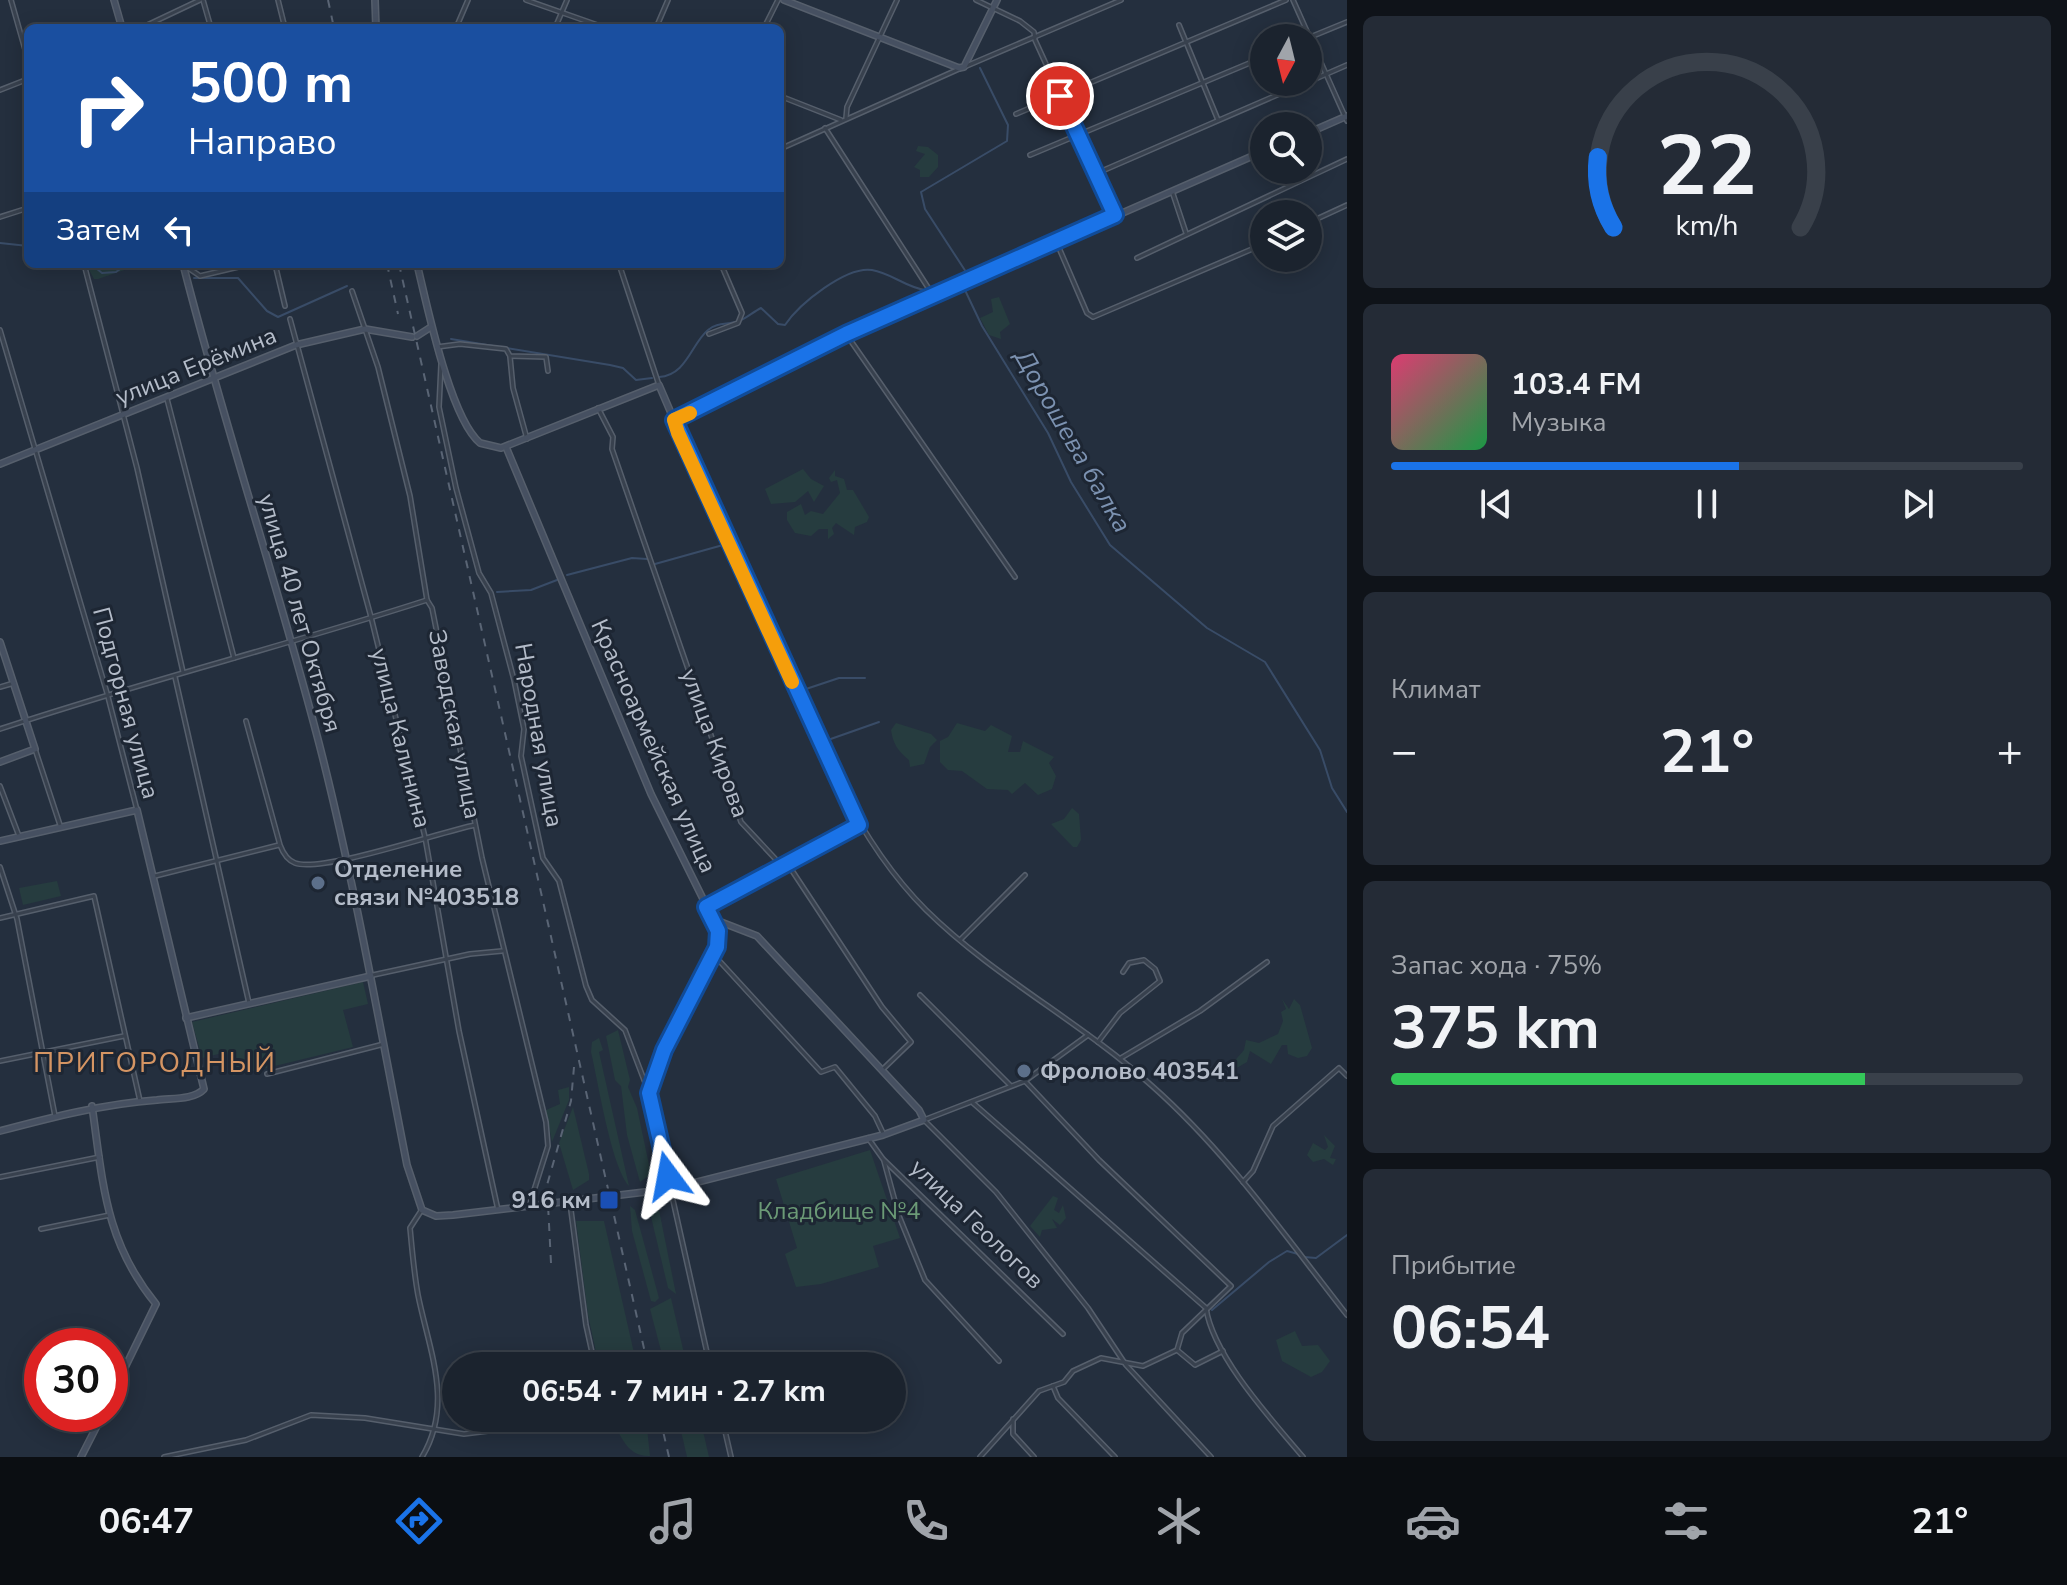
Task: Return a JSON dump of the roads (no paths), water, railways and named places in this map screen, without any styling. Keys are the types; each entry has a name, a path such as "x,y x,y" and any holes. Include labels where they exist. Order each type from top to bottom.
{"street":[{"path":"11,0 24,46"},
{"path":"114,0 121,24"},
{"path":"150,24 202,0 210,24"},
{"path":"278,0 284,24"},
{"path":"375,0 376,24"},
{"path":"458,24 468,0"},
{"path":"526,0 595,24"},
{"path":"557,24 567,0"},
{"path":"658,24 668,0"},
{"path":"766,24 778,0"},
{"path":"784,0 962,68"},
{"path":"843,119 897,0"},
{"path":"976,0 1032,28 1115,215"},
{"path":"962,68 997,0"},
{"path":"784,147 1121,0"},
{"path":"1016,114 1286,0"},
{"path":"1293,0 1303,24"},
{"path":"1322,33 1347,22"},
{"path":"1179,25 1218,120"},
{"path":"1030,155 1250,63"},
{"path":"1322,63 1346,118 1322,127"},
{"path":"1322,75 1347,65"},
{"path":"0,90 24,81"},
{"path":"1095,174 1275,96"},
{"path":"784,97 843,119"},
{"path":"824,127 929,289"},
{"path":"674,420 846,334 1250,157"},
{"path":"1137,258 1347,159"},
{"path":"1172,191 1186,234"},
{"path":"1322,217 1347,205"},
{"path":"0,217 24,209"},
{"path":"1056,241 1087,313 1093,317 1102,316 1250,250"},
{"path":"85,268 124,415 184,673"},
{"name":"улица 40 лет Октября","path":"184,268 347,857 407,1165 422,1210"},
{"name":"улица 40 лет Октября","path":"189,268 200,276 235,268"},
{"path":"276,268 285,306"},
{"name":"Народная улица","path":"418,268 441,365 467,425 480,443 506,447"},
{"path":"620,268 659,385 674,420 859,825 885,863 927,910 961,939 1121,1058 1190,1122 1243,1182 1347,1315"},
{"path":"709,334 738,321 742,313 723,268"},
{"name":"Заводская улица","path":"352,291 410,496 427,600 432,608 502,951 546,1122 548,1146 529,1207"},
{"name":"улица Калинина","path":"290,319 371,617 425,837 498,1210"},
{"name":"улица Ерёмина","path":"0,464 296,345 365,329 414,336 432,326"},
{"name":"Подгорная улица","path":"0,330 107,693 204,1089 200,1094 140,1101"},
{"path":"846,334 1015,577"},
{"path":"437,347 506,349 527,439"},
{"path":"510,356 546,357 548,371"},
{"name":"Народная улица","path":"441,365 439,407 453,475 479,573 491,593 514,680 524,729 521,756 543,858 559,881 592,1000 625,1030 649,1093 707,1352"},
{"path":"506,447 659,385"},
{"path":"167,399 234,659"},
{"name":"улица Кирова","path":"598,408 613,437 612,449 741,822 782,866 791,869 882,1007 911,1042 882,1070"},
{"name":"Красноармейская улица","path":"506,447 651,794 713,919"},
{"path":"0,729 107,693 289,644 427,600"},
{"path":"0,645 61,827"},
{"path":"175,677 249,1003"},
{"path":"0,687 14,683"},
{"path":"246,721 280,845 287,858 300,864 326,863 475,825"},
{"path":"0,762 35,749"},
{"path":"0,786 19,836"},
{"path":"0,841 137,810"},
{"path":"706,907 859,825"},
{"path":"151,876 280,845"},
{"path":"0,867 14,915 55,1116"},
{"path":"961,939 1025,875"},
{"path":"0,918 94,896 140,1101 92,1106 0,1131"},
{"path":"649,1093 664,1050 714,955 719,938 713,919"},
{"path":"713,919 757,936 882,1070 924,1120 996,1192 1080,1297 1126,1365 1211,1457"},
{"path":"186,1018 447,959 502,951"},
{"path":"714,955 821,1072 835,1067 875,1116 883,1135"},
{"path":"1098,1042 1120,1013 1160,981 1155,969 1144,960 1129,963 1123,972"},
{"path":"1121,1058 1200,1011 1267,962"},
{"path":"920,995 1011,1086"},
{"path":"924,1120 1025,1081 1088,1035"},
{"path":"0,1060 124,1036"},
{"path":"267,1074 384,1044"},
{"path":"1243,1182 1253,1171 1273,1126 1339,1068 1347,1076"},
{"path":"980,1457 1039,1391 1101,1358 1143,1366 1177,1350 1182,1333 1231,1286 1099,1160 1025,1081"},
{"path":"973,1103 1206,1308 1209,1327 1223,1351 1303,1457"},
{"path":"92,1106 110,1215 122,1254 156,1304 128,1361"},
{"name":"улица Геологов","path":"570,1203 670,1189 883,1135 924,1120"},
{"name":"улица Геологов","path":"868,1138 883,1159 1063,1334"},
{"path":"0,1177 100,1157"},
{"path":"883,1159 899,1216 925,1280 999,1361"},
{"path":"422,1457 436,1428 438,1372 418,1295 410,1228 422,1210 442,1216 570,1203 592,1352"},
{"path":"41,1229 110,1215"},
{"path":"1177,1350 1195,1365 1223,1351"},
{"path":"1116,1361 1118,1355"},
{"path":"1053,1386 1058,1398 1115,1457"},
{"path":"164,1457 246,1440 311,1415 442,1429"},
{"path":"1013,1419 1013,1434"},
{"path":"81,1457 94,1432"},
{"path":"455,1432 480,1432"},
{"path":"725,1432 731,1457"},
{"path":"1002,1432 1013,1434 1034,1457"}],"waterway":[{"path":"968,275 925,209 921,192 1007,141 1008,125 980,68"},
{"name":"Дорошева балка","path":"0,243 24,246"},
{"name":"Дорошева балка","path":"96,268 102,273 116,272 122,268"},
{"name":"Дорошева балка","path":"659,377 676,371 711,327 739,321 761,308 778,324 785,325 824,288 861,270 885,274 925,290"},
{"name":"Дорошева балка","path":"194,278 238,278 267,311 278,317 347,286"},
{"name":"Дорошева балка","path":"964,288 982,326 1048,433 1071,482 1110,545 1207,628 1265,662 1320,750 1332,788 1347,812"},
{"name":"Дорошева балка","path":"451,339 610,365 623,368 636,380 652,378"},
{"path":"655,564 723,545"},
{"path":"567,575 632,558 647,559"},
{"path":"497,592 531,590 557,580"},
{"path":"806,689 839,678 865,678"},
{"path":"825,741 879,722"},
{"path":"1304,1257 1316,1258 1347,1235"},
{"path":"1212,1310 1269,1262 1287,1251 1298,1254"}],"railway":[{"path":"328,0 333,24"},
{"path":"388,268 398,314"},
{"path":"400,268 645,1352"},
{"path":"551,1263 547,1185 571,1101 574,1067"},
{"path":"663,1432 669,1457"}],"place":[{"name":"Отделение связи №403518","path":"318,883"},
{"name":"Фролово 403541","path":"1024,1071"},
{"name":"916 км","path":"609,1200"}],"district":[{"name":"ПРИГОРОДНЫЙ","path":"155,1063"}],"park label":[{"name":"Кладбище №4","path":"839,1211"}]}
